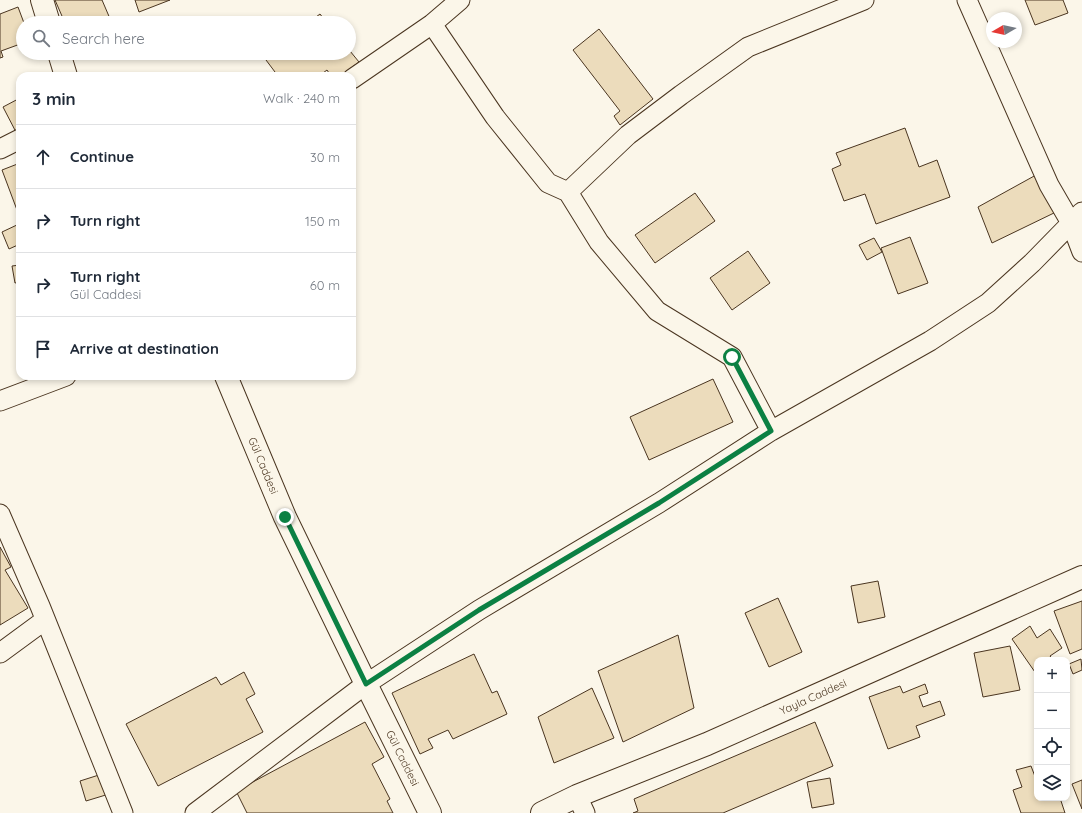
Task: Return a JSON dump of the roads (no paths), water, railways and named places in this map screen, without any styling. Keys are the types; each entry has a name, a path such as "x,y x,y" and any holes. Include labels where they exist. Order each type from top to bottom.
{"street":[{"path":"42,0 47,16"},
{"path":"356,76 432,24 460,0"},
{"path":"568,192 628,135 748,47 864,0"},
{"path":"967,0 1049,185 1076,217 1082,252"},
{"path":"432,24 495,117 548,183 568,192 599,242 657,311 732,357 771,431"},
{"path":"61,60 65,72"},
{"path":"0,149 16,141"},
{"path":"195,813 366,684 479,610 659,503 771,431 930,341 988,303 1032,263 1076,217"},
{"path":"0,400 55,380"},
{"name":"Gül Caddesi","path":"228,380 285,517 430,813"},
{"path":"0,514 45,620 123,813"},
{"name":"Yayla Caddesi","path":"542,813 581,804 707,744 1082,577"},
{"path":"0,653 45,620"}]}
